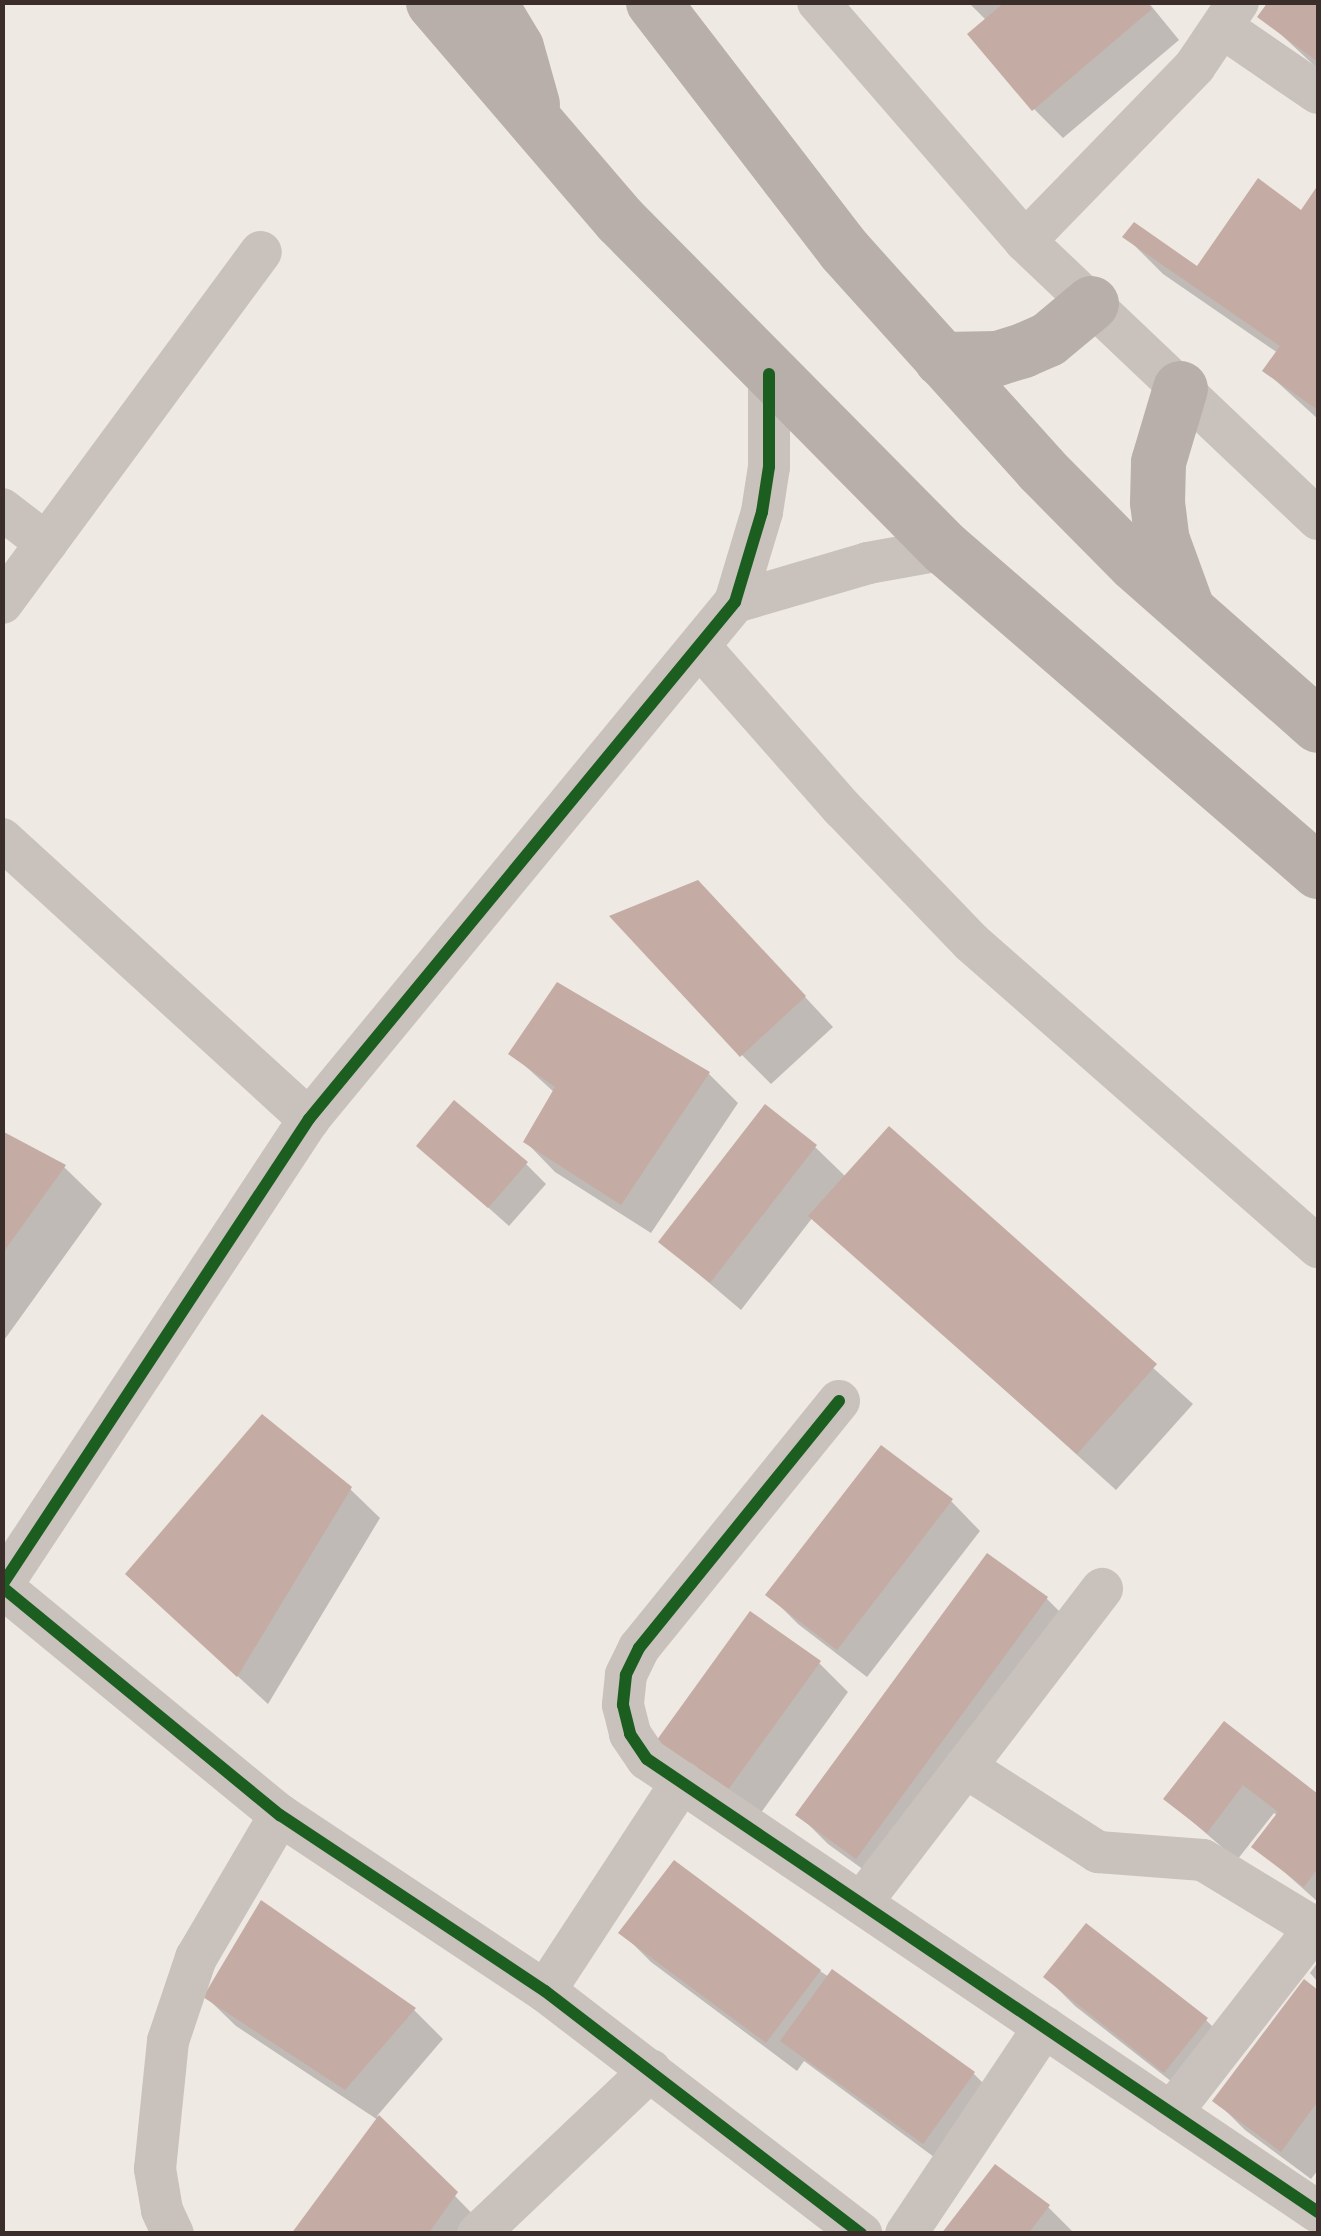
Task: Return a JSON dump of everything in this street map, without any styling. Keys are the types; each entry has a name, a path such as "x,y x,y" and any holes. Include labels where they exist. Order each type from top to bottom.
{"main road":[{"path":"433,2 534,122 768,374 946,549 1318,871"},
{"path":"489,2 525,71 534,122"},
{"path":"653,2 844,250 1040,469 1189,613 1318,725"},
{"path":"941,359 996,358 1023,350 1048,339 1091,303"},
{"path":"1180,388 1158,462 1157,502 1167,559 1189,613"}],"street":[{"path":"818,2 1024,242 1318,519"},
{"path":"1024,242 1194,66 1230,15 1318,94"},
{"path":"2,603 261,252"},
{"path":"768,374 771,420 764,497 735,602 309,1118 2,1586 280,1816 545,1992 862,2234"},
{"path":"2,509 46,543"},
{"path":"735,602 868,563 946,549"},
{"path":"700,646 842,808 972,943 1318,1247"},
{"path":"2,839 309,1118"},
{"path":"838,1401 639,1648 626,1675 623,1705 630,1734 647,1758 1318,2212"},
{"path":"862,1902 1102,1589"},
{"path":"965,1767 1098,1852 1203,1860 1317,1926 1171,2112"},
{"path":"545,1992 682,1782"},
{"path":"173,2234 162,2210 155,2169 168,2042 196,1958 280,1816"},
{"path":"906,2234 1044,2027"},
{"path":"478,2234 651,2070"}],"building":[{"path":"1005,2 1146,2 1152,9 1032,111 967,34"},
{"path":"1268,2 1318,2 1318,62 1257,17"},
{"path":"1258,178 1301,210 1318,185 1318,410 1262,371 1280,346 1122,237 1134,222 1197,266"},
{"path":"698,880 806,996 740,1057 609,916"},
{"path":"557,982 710,1072 621,1205 523,1142 555,1087 508,1054"},
{"path":"454,1100 528,1162 488,1208 416,1146"},
{"path":"765,1104 817,1145 710,1283 658,1242"},
{"path":"889,1126 1157,1364 1077,1454 808,1216"},
{"path":"2,1131 66,1165 2,1254"},
{"path":"262,1414 352,1487 237,1677 125,1574"},
{"path":"881,1445 953,1499 837,1650 765,1595"},
{"path":"987,1553 1048,1597 856,1859 795,1815"},
{"path":"750,1611 821,1661 725,1794 654,1744"},
{"path":"1224,1721 1318,1794 1318,1868 1304,1887 1251,1847 1278,1812 1243,1785 1207,1833 1163,1799"},
{"path":"674,1860 821,1970 766,2043 618,1933"},
{"path":"261,1900 416,2008 345,2090 203,1997"},
{"path":"1086,1923 1208,2018 1164,2073 1043,1977"},
{"path":"832,1969 975,2072 923,2144 780,2041"},
{"path":"1304,1979 1318,1990 1318,2101 1281,2152 1212,2101"},
{"path":"379,2115 458,2192 428,2234 291,2234"},
{"path":"995,2164 1050,2205 1028,2234 941,2234"}],"cycle path":[{"path":"2,1585 309,1119 735,602 762,512 769,467 769,374"},
{"path":"839,1401 639,1648 626,1675 623,1705 630,1734 647,1759 1318,2212"},
{"path":"2,1587 280,1815 545,1991 862,2234"}]}
